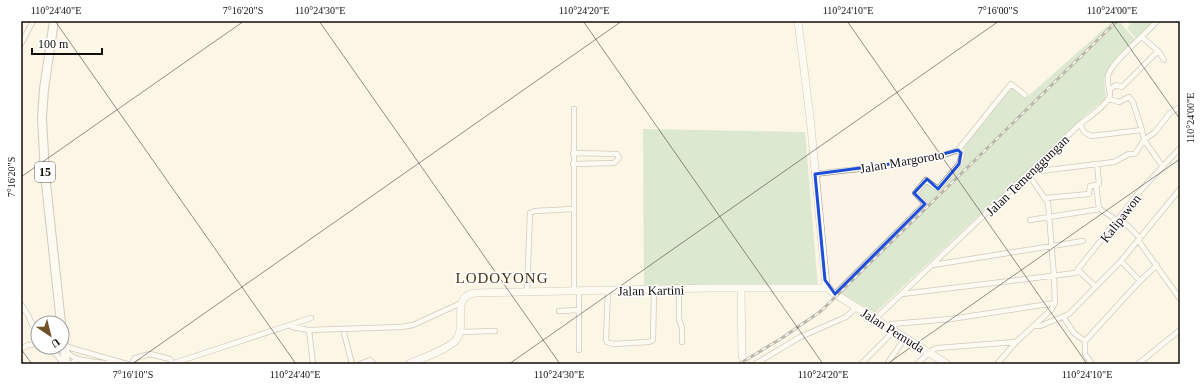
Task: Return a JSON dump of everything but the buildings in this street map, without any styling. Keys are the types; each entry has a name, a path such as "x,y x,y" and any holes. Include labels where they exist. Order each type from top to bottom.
{"highway":[{"name":"15","path":"54,21 44,89 42,118 45,174 60,315"}],"street":[{"path":"21,44 33,21"},
{"path":"798,21 810,117 814,174 828,288"},
{"path":"1157,21 1114,64 1108,74 1107,81 1109,99 1119,102 1129,96 1138,117 1144,140 1164,167"},
{"path":"1142,37 1158,51 1164,60"},
{"path":"1109,90 1116,85 1122,87 1158,51"},
{"name":"Jalan Margoroto","path":"814,174 922,160 958,150 1011,84 1025,95"},
{"name":"Jalan Temenggungan","path":"875,319 1036,165 1109,99"},
{"path":"1036,165 1042,171 1114,162 1129,154 1135,154 1144,140 1155,132 1170,113 1180,107"},
{"path":"574,109 573,209 576,291 579,310 579,350"},
{"path":"1080,124 1084,132 1090,136 1142,130"},
{"name":"Kalipawon","path":"1078,270 1140,191 1164,167 1180,148"},
{"path":"838,295 925,204 915,193 919,188 928,180 938,189 959,164 962,155 958,150"},
{"path":"573,153 617,154 619,158 614,163 573,164"},
{"path":"1097,164 1099,184 1096,185 1099,209"},
{"path":"996,364 1016,342 1051,310 1055,303 1052,246 1046,198 1028,174"},
{"path":"1046,198 1089,194 1090,186 1096,185"},
{"path":"1034,326 1040,326 1064,318 1121,261 1180,189"},
{"path":"528,291 530,213 535,211 573,209"},
{"path":"1030,220 1099,209 1105,211 1119,219 1139,239 1180,299"},
{"path":"933,264 1083,241"},
{"path":"1121,261 1140,281"},
{"path":"1092,364 1085,354 1085,341 1140,281 1157,265"},
{"path":"901,294 1072,274 1078,270 1096,287"},
{"name":"Jalan Kartini","path":"461,303 467,296 474,293 710,288 828,288"},
{"name":"Jalan Pemuda","path":"828,288 947,364"},
{"path":"679,289 679,318 682,328 682,342"},
{"path":"741,289 742,356 745,362"},
{"path":"608,290 606,339 609,343 619,344 649,342 653,340 654,290"},
{"path":"292,326 309,330 401,327 412,325 461,303 460,332 454,341 447,346 409,364"},
{"path":"886,326 892,324 951,319 1055,303"},
{"path":"21,304 30,319"},
{"path":"756,364 800,337 846,317 857,307"},
{"path":"558,311 579,310"},
{"path":"131,364 135,358 150,354 170,359 172,364 311,318"},
{"path":"1064,318 1074,334 1085,341"},
{"path":"343,329 352,364"},
{"path":"309,330 313,364"},
{"path":"1138,364 1180,330"},
{"path":"460,332 495,331"},
{"path":"861,364 894,331"},
{"path":"887,364 905,338"},
{"path":"917,364 934,349 954,346 1016,342"},
{"path":"21,349 30,345"},
{"path":"70,348 127,364"},
{"path":"56,355 62,364"},
{"path":"69,355 77,359 110,364"},
{"path":"71,364 77,359"},
{"path":"360,364 370,360 374,364"}],"highlighted area":[{"path":"958,150 961,153 959,164 938,189 927,179 914,193 925,204 835,294 825,280 815,174 921,160"}],"green space":[{"path":"1113,21 1119,21 1136,41 1109,67 1104,79 1106,99 1087,114 875,313 839,292 927,204 916,193 927,181 939,191 963,164 964,147 1013,86 1026,98"},
{"path":"1133,21 1155,21 1137,40 1127,28"},
{"path":"643,129 805,132 818,287 644,289"}],"railway":[{"path":"739,364 782,338 821,311 1117,21"}],"district":[{"name":"LODOYONG","path":"502,278"}]}
